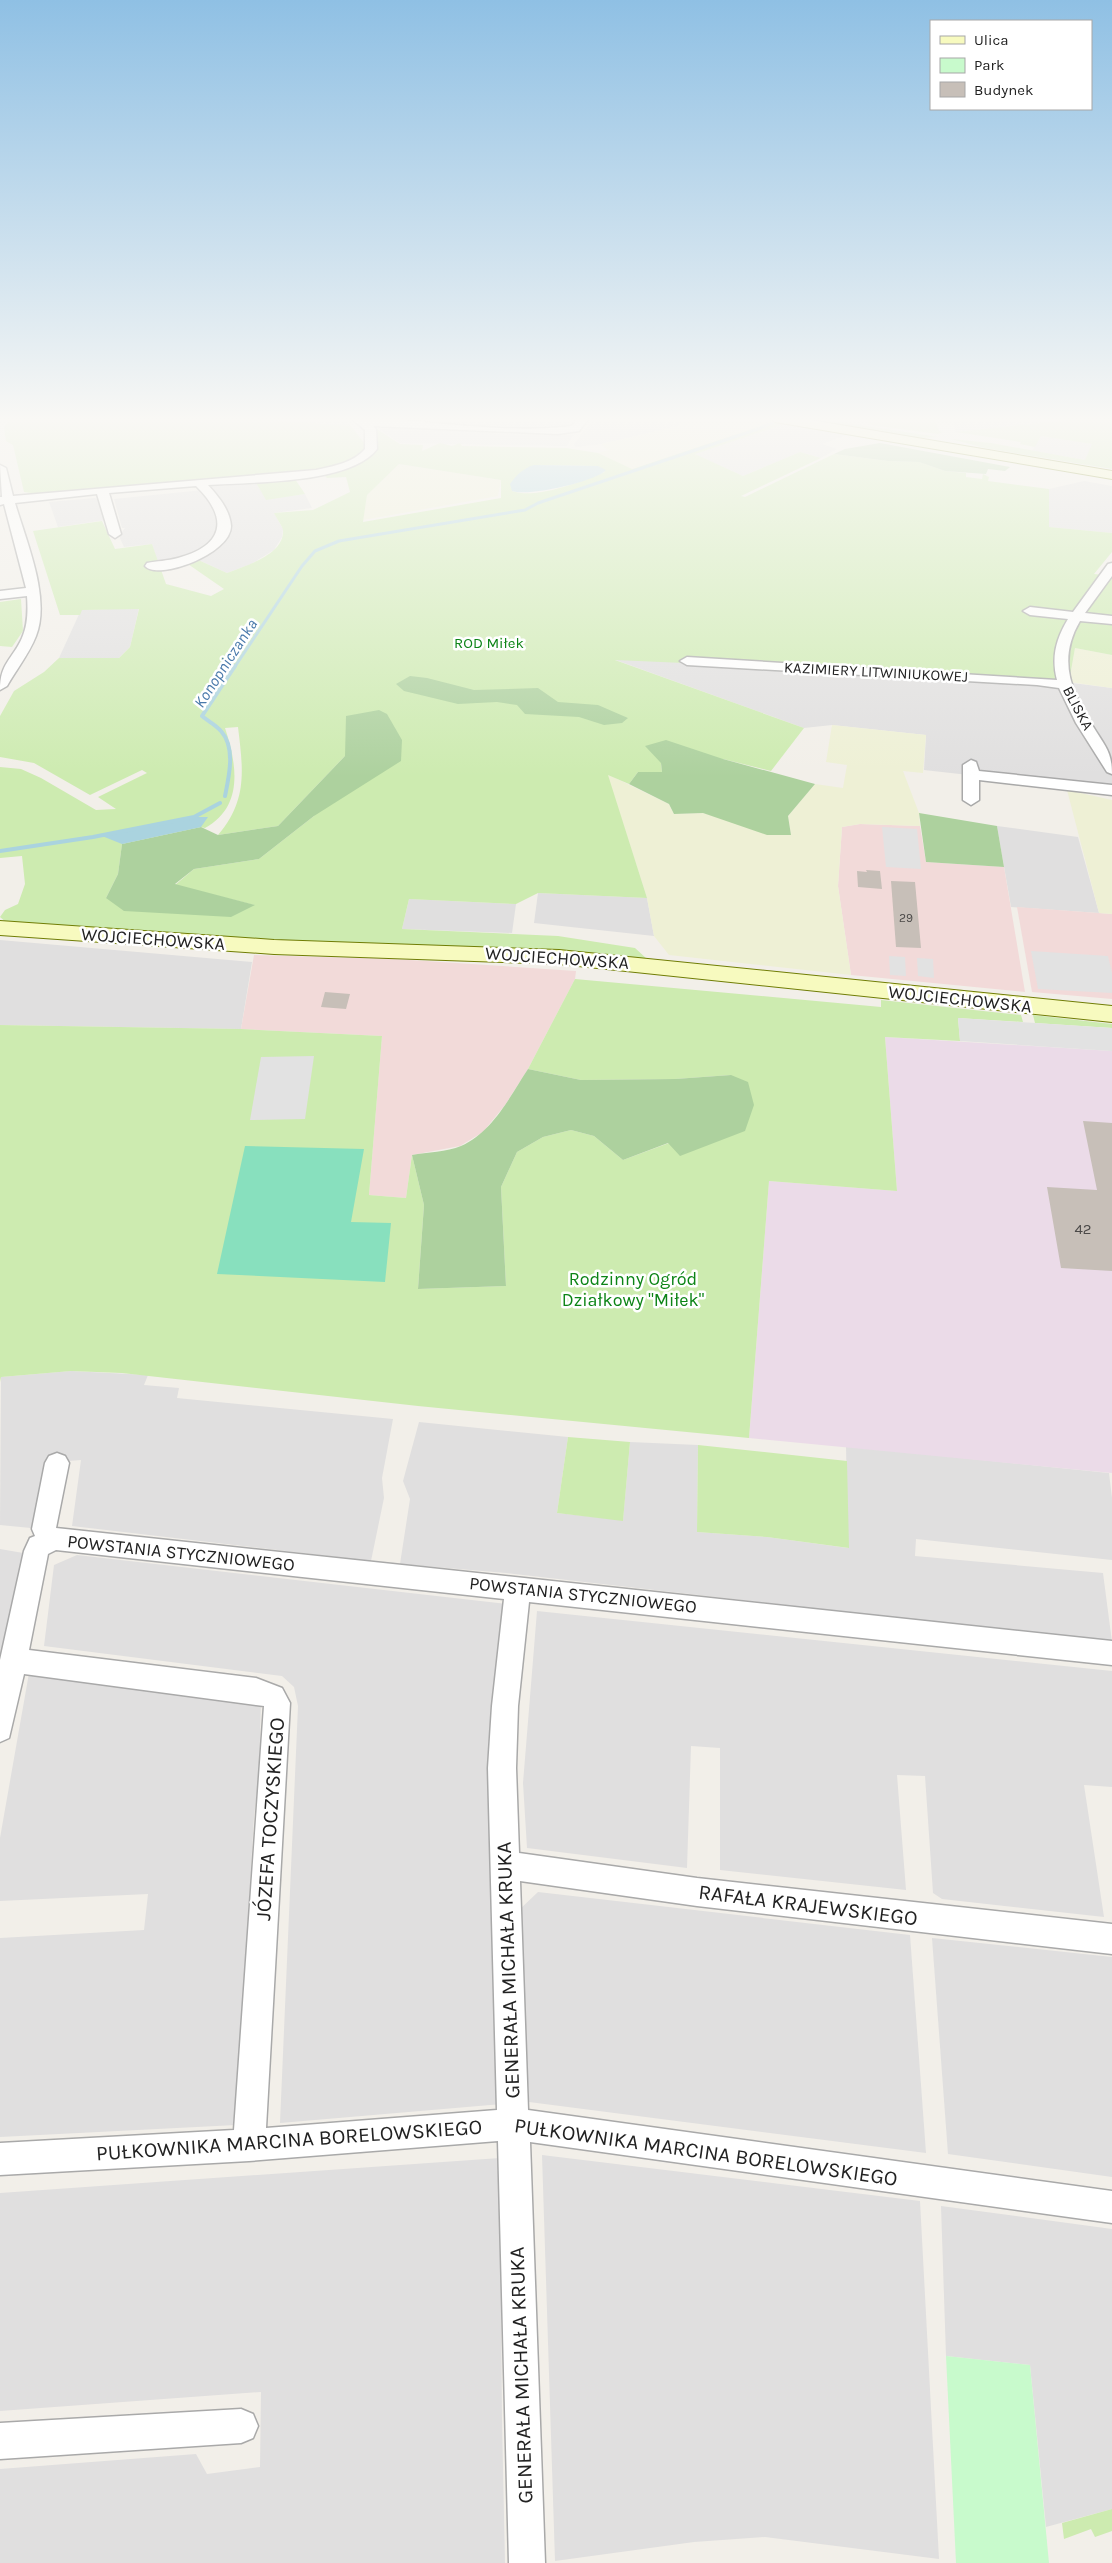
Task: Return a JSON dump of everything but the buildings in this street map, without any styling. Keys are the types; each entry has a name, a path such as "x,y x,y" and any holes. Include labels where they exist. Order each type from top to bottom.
{"street":[{"path":"0,686 29,638 35,615 33,591 14,538"},
{"path":"152,566 175,564 202,552 220,541 221,538"},
{"name":"BLISKA","path":"1112,567 1064,638 1060,664 1064,685 1112,769"},
{"path":"0,596 33,591"},
{"path":"1030,611 1112,620"},
{"name":"KAZIMIERY LITWINIUKOWEJ","path":"687,662 1028,681 1064,685"},
{"path":"971,800 971,770 1112,790"},
{"name":"WOJCIECHOWSKA","path":"0,928 274,947 559,957 1112,1014"},
{"path":"0,1730 36,1551 49,1534 57,1463"},
{"name":"POWSTANIA STYCZNIOWEGO","path":"49,1534 1112,1653"},
{"name":"GENERAŁA MICHAŁA KRUKA","path":"518,1588 505,1706 502,1768 527,2563"},
{"name":"JÓZEFA TOCZYSKIEGO","path":"13,1660 256,1691 273,1697 278,1704 249,2146"},
{"name":"RAFAŁA KRAJEWSKIEGO","path":"504,1865 697,1892 1112,1939"},
{"name":"PUŁKOWNIKA MARCINA BORELOWSKIEGO","path":"0,2159 249,2146 514,2124 1112,2207"},
{"path":"0,2441 241,2426"}],"shaded area":[{"path":"120,538 216,538 213,542 196,552 176,560 158,563 152,544 124,547"},
{"path":"282,538 274,550 251,564 227,573 194,558 226,539"},
{"path":"139,608 130,647 119,658 59,658 81,610"},
{"path":"613,659 1033,678 1112,688 1112,791 924,770 926,735 832,725 804,728"},
{"path":"860,824 920,826 926,862 1004,867 1025,992 851,975 838,886 842,827"},
{"path":"997,826 1078,837 1099,913 1011,907"},
{"path":"882,827 917,829 921,869 886,867"},
{"path":"538,893 647,898 654,936 534,923"},
{"path":"409,899 516,904 512,933 402,929"},
{"path":"1017,907 1112,914 1112,999 1032,992"},
{"path":"0,940 252,962 241,1029 0,1025"},
{"path":"1031,951 1108,956 1112,973 1112,993 1038,989"},
{"path":"254,955 395,959 576,971 575,979 528,1069 505,1105 483,1132 460,1146 412,1155 406,1198 369,1195 382,1036 241,1029"},
{"path":"889,956 905,957 906,976 890,975"},
{"path":"917,958 933,959 934,978 918,976"},
{"path":"958,1018 1112,1028 1112,1051 960,1041"},
{"path":"885,1037 1112,1051 1112,1473 749,1438 769,1181 897,1191"},
{"path":"314,1056 305,1119 250,1120 261,1057"},
{"path":"71,1371 148,1375 144,1385 179,1388 177,1398 393,1419 382,1478 384,1498 371,1561 72,1526 81,1460 55,1462 41,1529 0,1525 1,1377"},
{"path":"419,1422 568,1437 557,1513 623,1520 630,1442 698,1445 697,1532 767,1537 848,1548 846,1446 1109,1473 1112,1498 1112,1560 916,1539 915,1556 1103,1573 1112,1642 506,1573 400,1564 410,1499 403,1481"},
{"path":"0,1549 29,1554 0,1689"},
{"path":"77,1555 507,1604 502,2104 280,2123 298,1706 294,1687 282,1676 44,1646 54,1565"},
{"path":"537,1611 1112,1671 1112,1787 1084,1785 1104,1917 942,1899 933,1893 925,1776 897,1775 906,1890 720,1870 720,1748 691,1746 687,1868 527,1848 523,1783"},
{"path":"29,1673 261,1701 259,1774 254,1817 236,2125 0,2137 0,1938 144,1930 148,1894 0,1901 0,1838"},
{"path":"538,1892 910,1935 926,2153 529,2102 519,1910"},
{"path":"932,1938 1112,1957 1112,2177 948,2154"},
{"path":"542,2155 920,2201 939,2559 765,2537 694,2542 555,2561"},
{"path":"500,2158 505,2563 0,2563 0,2469 196,2454 207,2474 260,2467 261,2392 0,2411 0,2193"},
{"path":"941,2206 1112,2229 1112,2509 1046,2527 1030,2365 946,2356"}],"green space":[{"name":"ROD Miłek","path":"35,538 110,538 115,549 152,544 166,584 211,596 224,589 185,562 194,558 227,573 253,563 271,553 282,539 1112,538 1112,552 1094,574 1112,576 1112,655 1075,648 1069,682 1033,678 615,660 804,728 771,771 723,759 661,763 662,772 638,772 629,784 608,775 647,898 538,893 516,904 409,899 402,929 558,936 635,948 647,959 545,950 279,941 7,923 0,917 5,910 18,904 25,884 22,856 0,858 0,767 21,769 41,778 96,810 116,809 98,797 147,773 142,770 90,795 34,763 0,757 0,716 14,691 44,672 59,658 119,658 130,647 139,609 82,610 80,615 60,615","holes":["238,727 242,770 239,797 228,822 218,835 278,826 345,756 314,816 259,859 194,869 175,885 254,905 106,898 118,874 122,844 201,827 205,828 218,819 226,809 232,797 234,770 225,728"]},
{"path":"21,599 23,631 12,647 0,646 0,602"},
{"path":"1075,648 1112,655 1112,688 1069,682"},
{"path":"410,676 427,678 474,690 538,688 558,702 598,705 628,718 622,723 604,725 579,717 525,714 517,705 497,702 458,704 404,691 396,684"},
{"path":"379,710 387,714 402,740 401,761 314,816 259,859 194,869 175,884 255,905 231,917 124,911 106,898 118,874 122,844 201,827 218,835 278,826 345,756 346,716"},
{"path":"832,725 926,735 923,773 903,771 919,813 920,826 860,824 842,827 838,886 851,975 669,955 654,936 647,898 607,774 669,804 674,814 703,813 791,835 788,816 815,784 843,788 847,765 826,762"},
{"path":"666,740 723,759 815,784 788,816 791,835 767,835 703,813 674,814 669,804 629,784 638,772 662,772 661,763 645,746"},
{"path":"1067,790 1112,800 1112,914 1099,913"},
{"path":"919,813 997,826 1004,867 926,862"},
{"name":"Rodzinny Ogród Działkowy \"Miłek\"","path":"575,979 881,1007 881,1000 1021,1015 1023,1022 958,1018 960,1041 885,1037 897,1191 769,1181 749,1438 418,1406 122,1373 71,1371 1,1377 0,1382 0,1025 241,1029 382,1036 369,1195 406,1198 412,1155 424,1205 418,1289 506,1286 501,1187 517,1152 543,1137 571,1130 594,1136 623,1160 669,1143 731,1075 675,1079 581,1080 528,1069"},
{"path":"1033,1015 1112,1024 1112,1028 1035,1023"},
{"path":"528,1069 581,1080 675,1079 731,1075 748,1082 754,1105 745,1131 680,1156 668,1143 623,1160 594,1136 571,1130 543,1137 517,1152 501,1187 506,1286 418,1289 424,1205 412,1155 450,1150 472,1140 492,1123"},
{"path":"245,1146 364,1149 351,1222 391,1223 385,1282 217,1274"},
{"path":"568,1437 630,1442 623,1521 557,1513"},
{"path":"698,1445 847,1461 849,1548 767,1537 697,1532"},
{"path":"946,2356 1030,2365 1049,2563 956,2563"},
{"path":"1112,2509 1112,2531 1095,2537 1091,2529 1064,2539 1062,2523"}],"water":[{"path":"194,817 208,817 201,827 122,844 102,836"}],"waterway":[{"name":"Konopniczanka","path":"234,668 302,566 315,551 339,541 359,538"},
{"name":"Konopniczanka","path":"225,796 230,762 229,746 221,731 202,716 235,666"},
{"name":"Konopniczanka","path":"0,851 93,837 194,817 220,803"}]}
